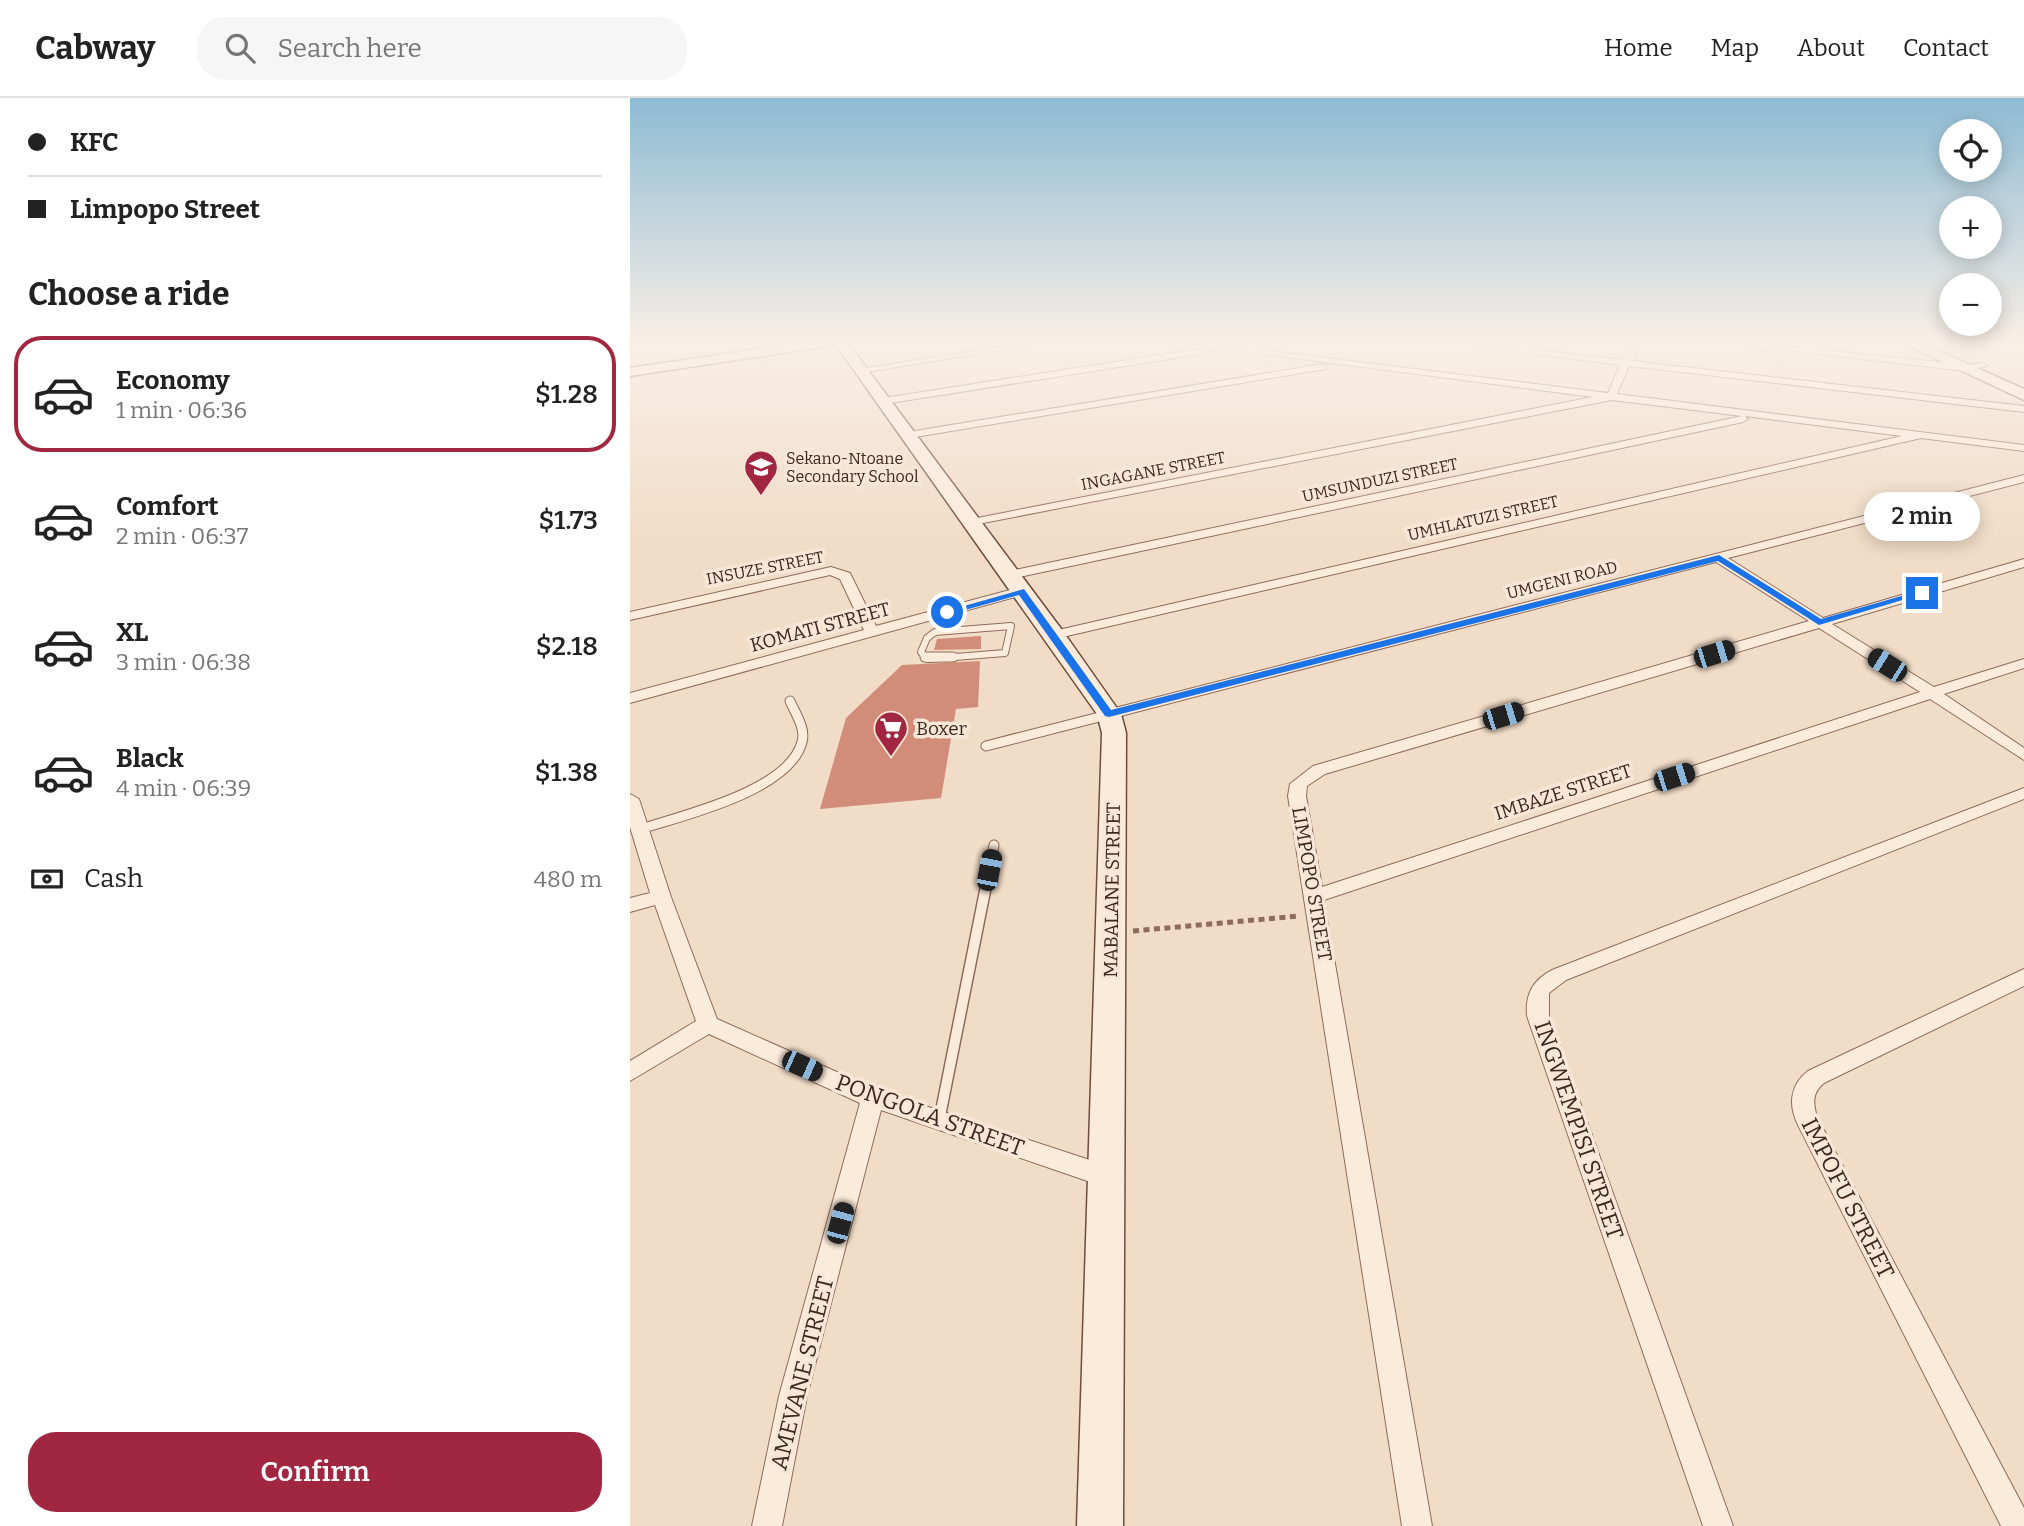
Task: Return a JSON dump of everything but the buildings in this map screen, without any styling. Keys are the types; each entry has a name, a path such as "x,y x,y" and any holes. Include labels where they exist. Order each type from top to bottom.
{"street":[{"name":"MABALANE STREET","path":"890,409 1109,714 1114,733 1100,1526"},
{"path":"909,435 1071,409"},
{"name":"INGAGANE STREET","path":"972,523 1552,409"},
{"path":"1700,409 2024,448"},
{"name":"UMSUNDUZI STREET","path":"1016,583 1756,416"},
{"name":"UMHLATUZI STREET","path":"1054,635 1921,435"},
{"name":"UMGENI ROAD","path":"1109,714 2024,478"},
{"path":"1719,558 1932,693 2024,755"},
{"name":"LIMPOPO STREET","path":"1417,1526 1297,796 1299,784 1309,775 2024,563"},
{"name":"INSUZE STREET","path":"630,616 831,571 845,576 872,632"},
{"name":"KOMATI STREET","path":"630,698 872,632 1016,583"},
{"name":"IMBAZE STREET","path":"1315,905 2024,663"},
{"name":"INGWEMPISI STREET","path":"1718,1526 1538,1016 1536,1006 1539,990 1543,984 1559,975 2024,793"},
{"path":"630,799 708,1024 630,1072"},
{"path":"630,905 662,897"},
{"name":"IMPOFU STREET","path":"2017,1526 1806,1118 1802,1098 1808,1082 1816,1077 2024,977"},
{"name":"PONGOLA STREET","path":"708,1024 873,1098 1105,1176"},
{"name":"AMEVANE STREET","path":"767,1526 793,1396 873,1098"}],"lane":[{"path":"1011,626 1005,653 927,659 921,652 930,633 940,630 1011,626"},
{"path":"641,828 755,788 789,767 802,743 803,730 789,701"},
{"path":"986,746 1109,714"},
{"path":"939,1121 994,845"}],"path":[{"path":"1111,933 1315,905"}],"place":[{"name":"Sekano-Ntoane Secondary School","path":"761,497"},
{"name":"Boxer","path":"891,758"}],"route":[{"path":"947,612 1021,591 1109,714 1719,558 1819,622 1922,593"}]}
